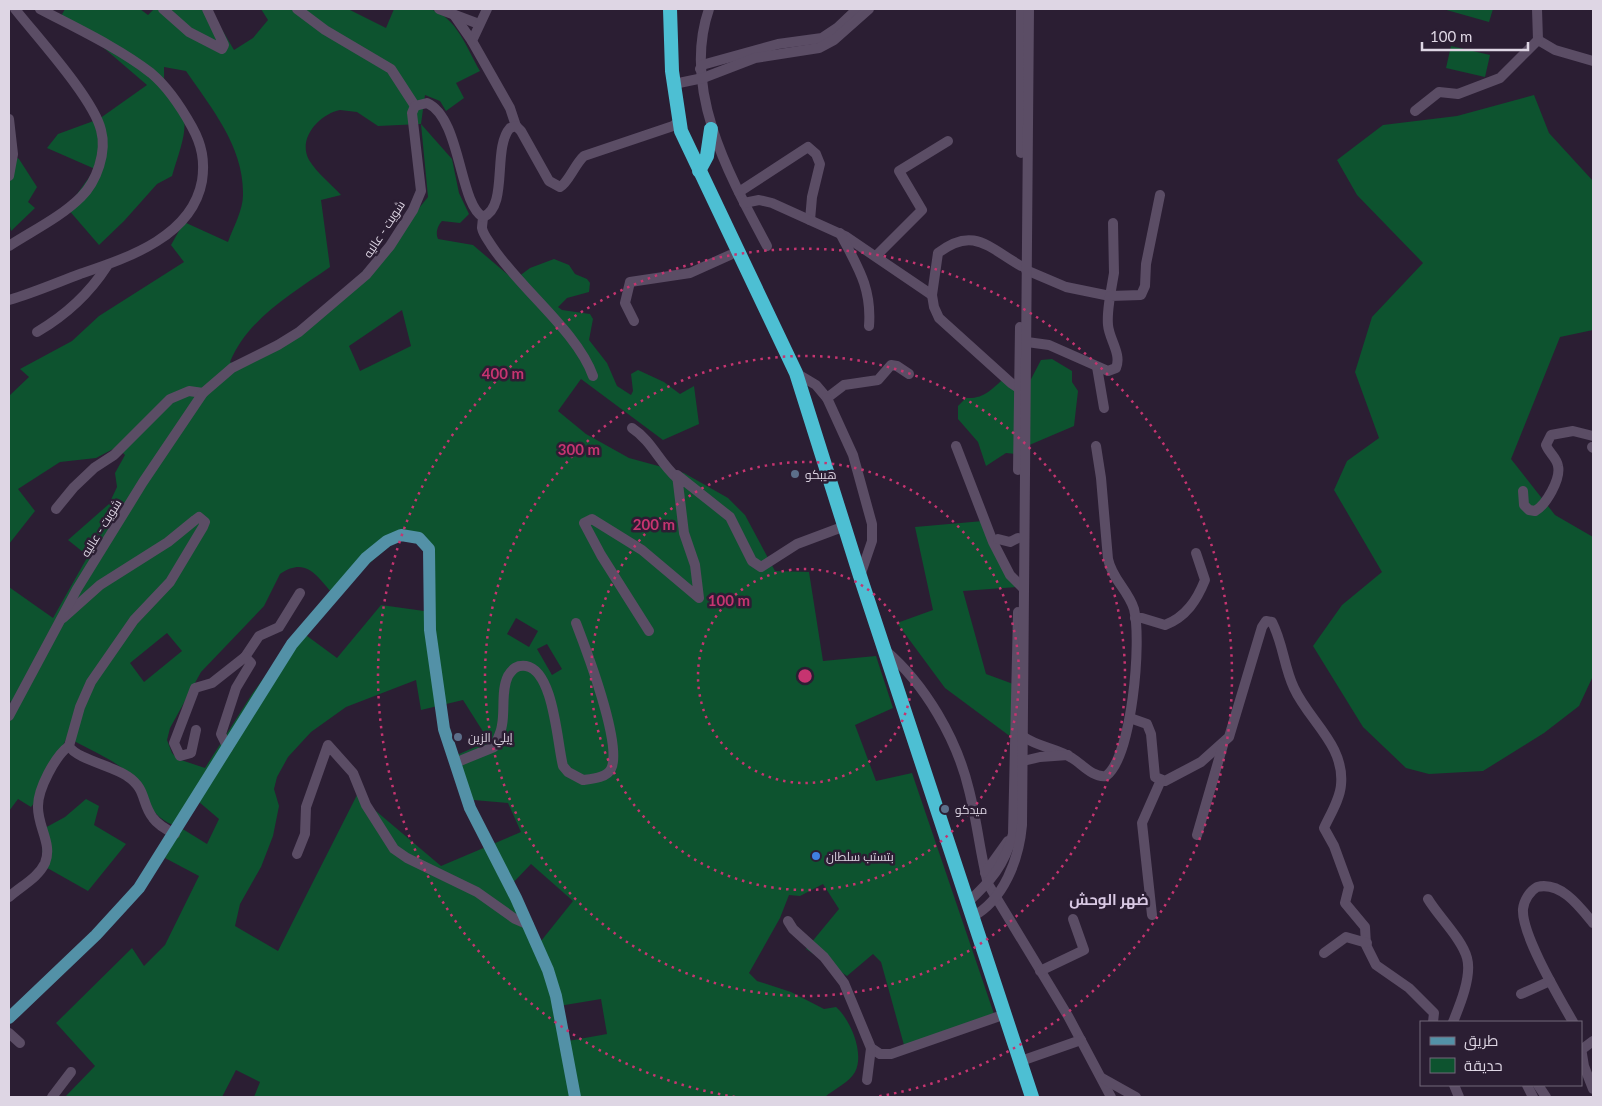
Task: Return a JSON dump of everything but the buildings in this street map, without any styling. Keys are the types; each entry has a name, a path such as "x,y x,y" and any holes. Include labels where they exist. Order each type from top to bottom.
{"highway":[{"path":"664,9 668,97 685,160 730,255 742,272 796,373 837,530 1025,1097"},
{"path":"670,9 676,123 699,170 788,377 860,576 1032,1097"},
{"path":"699,170 706,156 711,129"}],"main road":[{"path":"9,1018 120,911 139,888 175,834 292,644 375,549 401,535 419,538 429,549 432,644 444,729 470,808 529,925 556,996 575,1097"}],"street":[{"path":"9,246 73,205 83,195 94,178 102,154 102,132 92,110 82,94 15,9"},
{"path":"9,300 107,266 148,246 177,227 190,213 200,194 204,170 202,150 197,135 164,85 151,73 130,59 40,9"},
{"path":"163,9 189,32 222,49 224,45 207,9"},
{"path":"297,9 325,30 391,69 415,106 427,103 440,114 453,141 471,203 478,214 483,217"},
{"path":"439,9 478,24"},
{"path":"472,41 486,9"},
{"path":"709,9 703,33 702,65 699,79 711,129 744,203 767,246"},
{"path":"702,65 778,44 822,38 837,28 857,9"},
{"path":"674,84 699,79 754,58 819,48 834,40 869,9"},
{"path":"1021,9 1025,31"},
{"path":"967,903 988,884 1008,854 1013,834 1021,583 1025,31 1029,9"},
{"path":"1415,111 1439,92 1458,94 1500,78 1538,40 1537,9"},
{"path":"453,15 472,41 510,108 516,126 523,134 549,181 554,186 560,187 564,184 575,165 584,156 676,123"},
{"path":"1538,40 1555,50 1593,61"},
{"name":"شويت - عاليه","path":"9,716 12,704 58,622 143,482 203,393 232,368 278,345 299,332 378,264 413,210 421,191 412,113 415,106"},
{"path":"9,119 13,154 9,176"},
{"path":"483,217 488,215 496,204 506,132 516,126"},
{"path":"876,256 922,210 899,171 948,141"},
{"path":"739,192 808,147 816,154 820,164 812,197 810,220"},
{"path":"1020,388 1011,383 980,353 944,323 934,306 932,294 938,253 961,240 977,241 1024,268 1066,287 1110,296 1141,295 1145,286 1146,264 1160,195"},
{"path":"744,203 759,200 772,203 840,233 932,294"},
{"path":"483,217 482,230 495,251 513,276 575,344 588,364 593,376"},
{"path":"1027,342 1049,345 1098,367 1112,371 1116,368 1118,361 1108,324 1114,273 1113,223"},
{"path":"840,233 867,289 870,305 869,326"},
{"path":"634,321 625,303 630,282 690,273 730,255"},
{"path":"37,332 63,317 93,286 107,266"},
{"path":"972,917 987,909 996,897 1009,874 1021,837 1024,737 1021,583 1018,538 1020,388 1027,342 1024,268"},
{"path":"827,398 844,386 878,380 891,365 897,366 909,374"},
{"path":"1098,367 1104,408"},
{"path":"796,373 816,385 827,398 853,456 872,524 872,541 860,576"},
{"path":"56,509 74,487 94,468 114,455 170,399 189,391 203,393"},
{"path":"632,428 645,436 665,467 677,478 684,533 695,565 699,598 642,550 592,519 584,523 601,555 649,631"},
{"path":"1523,491 1524,505 1529,510 1534,511 1540,506 1556,481 1559,469 1558,463 1546,445 1551,434 1573,431 1593,444"},
{"path":"956,446 999,554 1010,575 1021,583"},
{"path":"1024,737 1032,742 1056,749 1094,774 1106,776 1116,766 1119,759 1130,718 1134,690 1135,618 1131,601 1110,571 1096,446"},
{"path":"677,478 677,475 730,517 752,561 761,566 797,544 837,530"},
{"path":"983,513 1021,583"},
{"path":"9,897 26,885 44,865 48,848 39,815 39,798 55,761 69,746 80,707 91,682 130,626 170,582 203,528 205,522 203,518 199,517 168,542 109,579 58,622"},
{"path":"998,539 1010,542 1018,538"},
{"path":"1135,618 1142,618 1165,625 1183,616 1198,596 1205,580 1196,553"},
{"path":"196,730 191,753 180,756 174,743 195,688 212,683 245,657 259,636 279,627 300,593"},
{"path":"1198,835 1224,743 1233,729 1262,627 1266,621 1269,621 1276,631 1300,701 1331,742 1337,757 1341,786 1324,828 1334,846 1349,887 1345,903 1365,927 1366,943 1376,965 1409,988 1434,1013 1433,1021"},
{"path":"455,763 494,747 502,728 507,678 513,668 521,665 532,667 543,678 552,706 563,766 568,772 583,780 607,774 611,769 613,747 609,720 576,623"},
{"path":"885,650 912,677 952,742 968,788 988,884 1081,1040 1111,1097"},
{"path":"228,748 221,734 236,688 251,663 245,657"},
{"path":"1130,718 1147,724 1151,734 1155,778 1161,780 1165,781 1184,772 1224,743"},
{"path":"297,854 305,834 306,807 328,745 353,773 366,805 394,849 407,858 477,892 515,919 529,925"},
{"path":"69,746 82,756 119,770 137,783 141,788 152,818 175,834"},
{"path":"1023,761 1040,757 1068,756"},
{"path":"1152,915 1142,823 1161,780"},
{"path":"985,873 1013,834"},
{"path":"1572,1021 1550,981 1537,952 1524,915 1525,903 1530,893 1541,886 1559,889 1593,923"},
{"path":"1428,899 1464,949 1468,959 1467,975 1453,1021"},
{"path":"1040,971 1084,950 1074,919"},
{"path":"788,921 801,937 824,958 844,983 871,1048 867,1080"},
{"path":"1324,953 1346,937 1366,943"},
{"path":"1521,994 1550,981"},
{"path":"871,1048 880,1054 892,1054 998,1017"},
{"path":"9,1033 20,1043"},
{"path":"1021,1061 1081,1040"},
{"path":"1582,1048 1593,1041"},
{"path":"1582,1052 1593,1089"},
{"path":"52,1097 71,1072"},
{"path":"1102,1078 1136,1097"},
{"path":"1539,1086 1546,1097"}],"green space":[{"path":"426,8 439,13 454,26 480,71 456,83 464,98 446,111 440,101 425,95 421,124 452,159 459,193 469,214 460,223 442,221 437,229 438,239 473,245 514,280 530,268 554,259 569,265 575,274 587,279 590,283 589,292 567,298 558,307 562,310 590,314 593,319 589,340 607,363 617,386 631,395 633,391 631,374 638,370 664,382 680,394 694,386 699,424 663,440 581,379 558,411 586,434 629,458 684,473 728,498 745,515 775,571 809,572 823,661 876,656 893,708 855,725 876,781 912,773 994,1014 904,1045 881,962 873,954 847,976 806,949 839,909 823,884 800,896 789,895 780,918 749,973 757,981 791,992 824,1009 836,1007 851,1028 858,1056 855,1072 853,1076 825,1097 254,1097 260,1082 236,1070 222,1097 65,1097 95,1066 56,1023 132,948 144,966 165,945 199,876 165,858 181,828 207,844 219,819 192,796 173,825 156,814 137,783 125,770 67,737 40,795 31,807 18,799 9,811 9,706 11,701 9,700 9,587 53,618 88,556 68,540 109,504 117,487 115,473 125,455 117,447 96,458 60,462 18,489 35,511 9,544 9,396 29,377 20,369 72,341 99,316 184,262 171,245 184,222 228,242 240,213 243,195 242,177 238,161 225,129 216,114 186,71 164,67 164,79 174,93 184,116 181,148 172,176 157,184 124,221 99,245 67,208 95,169 47,148 58,134 99,119 147,85 84,31 60,18 65,9 140,9 148,15 154,9 214,9 211,11 234,50 253,38 268,20 261,9 348,9 386,28 394,9","holes":["340,110 357,112 378,126 421,124 428,197 389,245 301,334 238,366 230,362 238,346 260,319 287,297 330,267 321,200 341,195 316,169 306,152 306,143 312,128 325,116","402,310 411,346 360,371 349,346","398,539 418,543 433,560 424,611 381,605 337,658 299,630 252,694 205,768 178,759 172,753 167,740 170,728 201,672 264,606 280,574 297,567 304,568 316,575 333,594","516,618 538,631 529,647 507,634","167,633 182,651 144,682 130,663","547,644 562,669 552,675 537,649","416,680 421,710 463,700 489,741 450,758 462,799 508,803 521,832 441,866 357,795 278,951 235,926 240,904 261,867 273,836 279,806 274,789 277,777 288,757 311,732 346,707","531,864 573,901 537,946 506,890","601,999 607,1034 568,1041 559,1006"]},
{"path":"1443,9 1493,9 1489,22"},
{"path":"1451,46 1490,55 1485,77 1446,68"},
{"path":"1534,95 1549,133 1593,181 1593,330 1560,337 1511,459 1555,515 1593,537 1593,676 1579,706 1544,733 1483,771 1429,774 1406,768 1363,727 1313,646 1342,605 1382,572 1334,490 1347,461 1379,438 1355,372 1372,317 1423,263 1357,195 1337,160 1383,125 1457,116"},
{"path":"9,153 19,159 37,187 28,202 35,208 11,231 9,222"},
{"path":"1052,359 1072,371 1072,382 1078,391 1074,426 1027,446 1016,454 1006,453 986,466 978,442 958,419 958,406 966,398 983,395 1005,378 1029,383 1041,360"},
{"path":"983,521 1017,587 963,591 986,674 1016,685 1011,737 945,688 897,623 933,610 915,527"},
{"path":"86,799 99,806 94,825 126,844 88,891 42,865 43,829 65,817"}],"place":[{"name":"هيبكو","path":"795,474"},
{"name":"إيلي الزين","path":"458,737"},
{"name":"ميدكو","path":"945,809"},
{"name":"بتستب سلطان","path":"816,856"}],"district":[{"name":"ضهر الوحش","path":"1109,899"}]}
